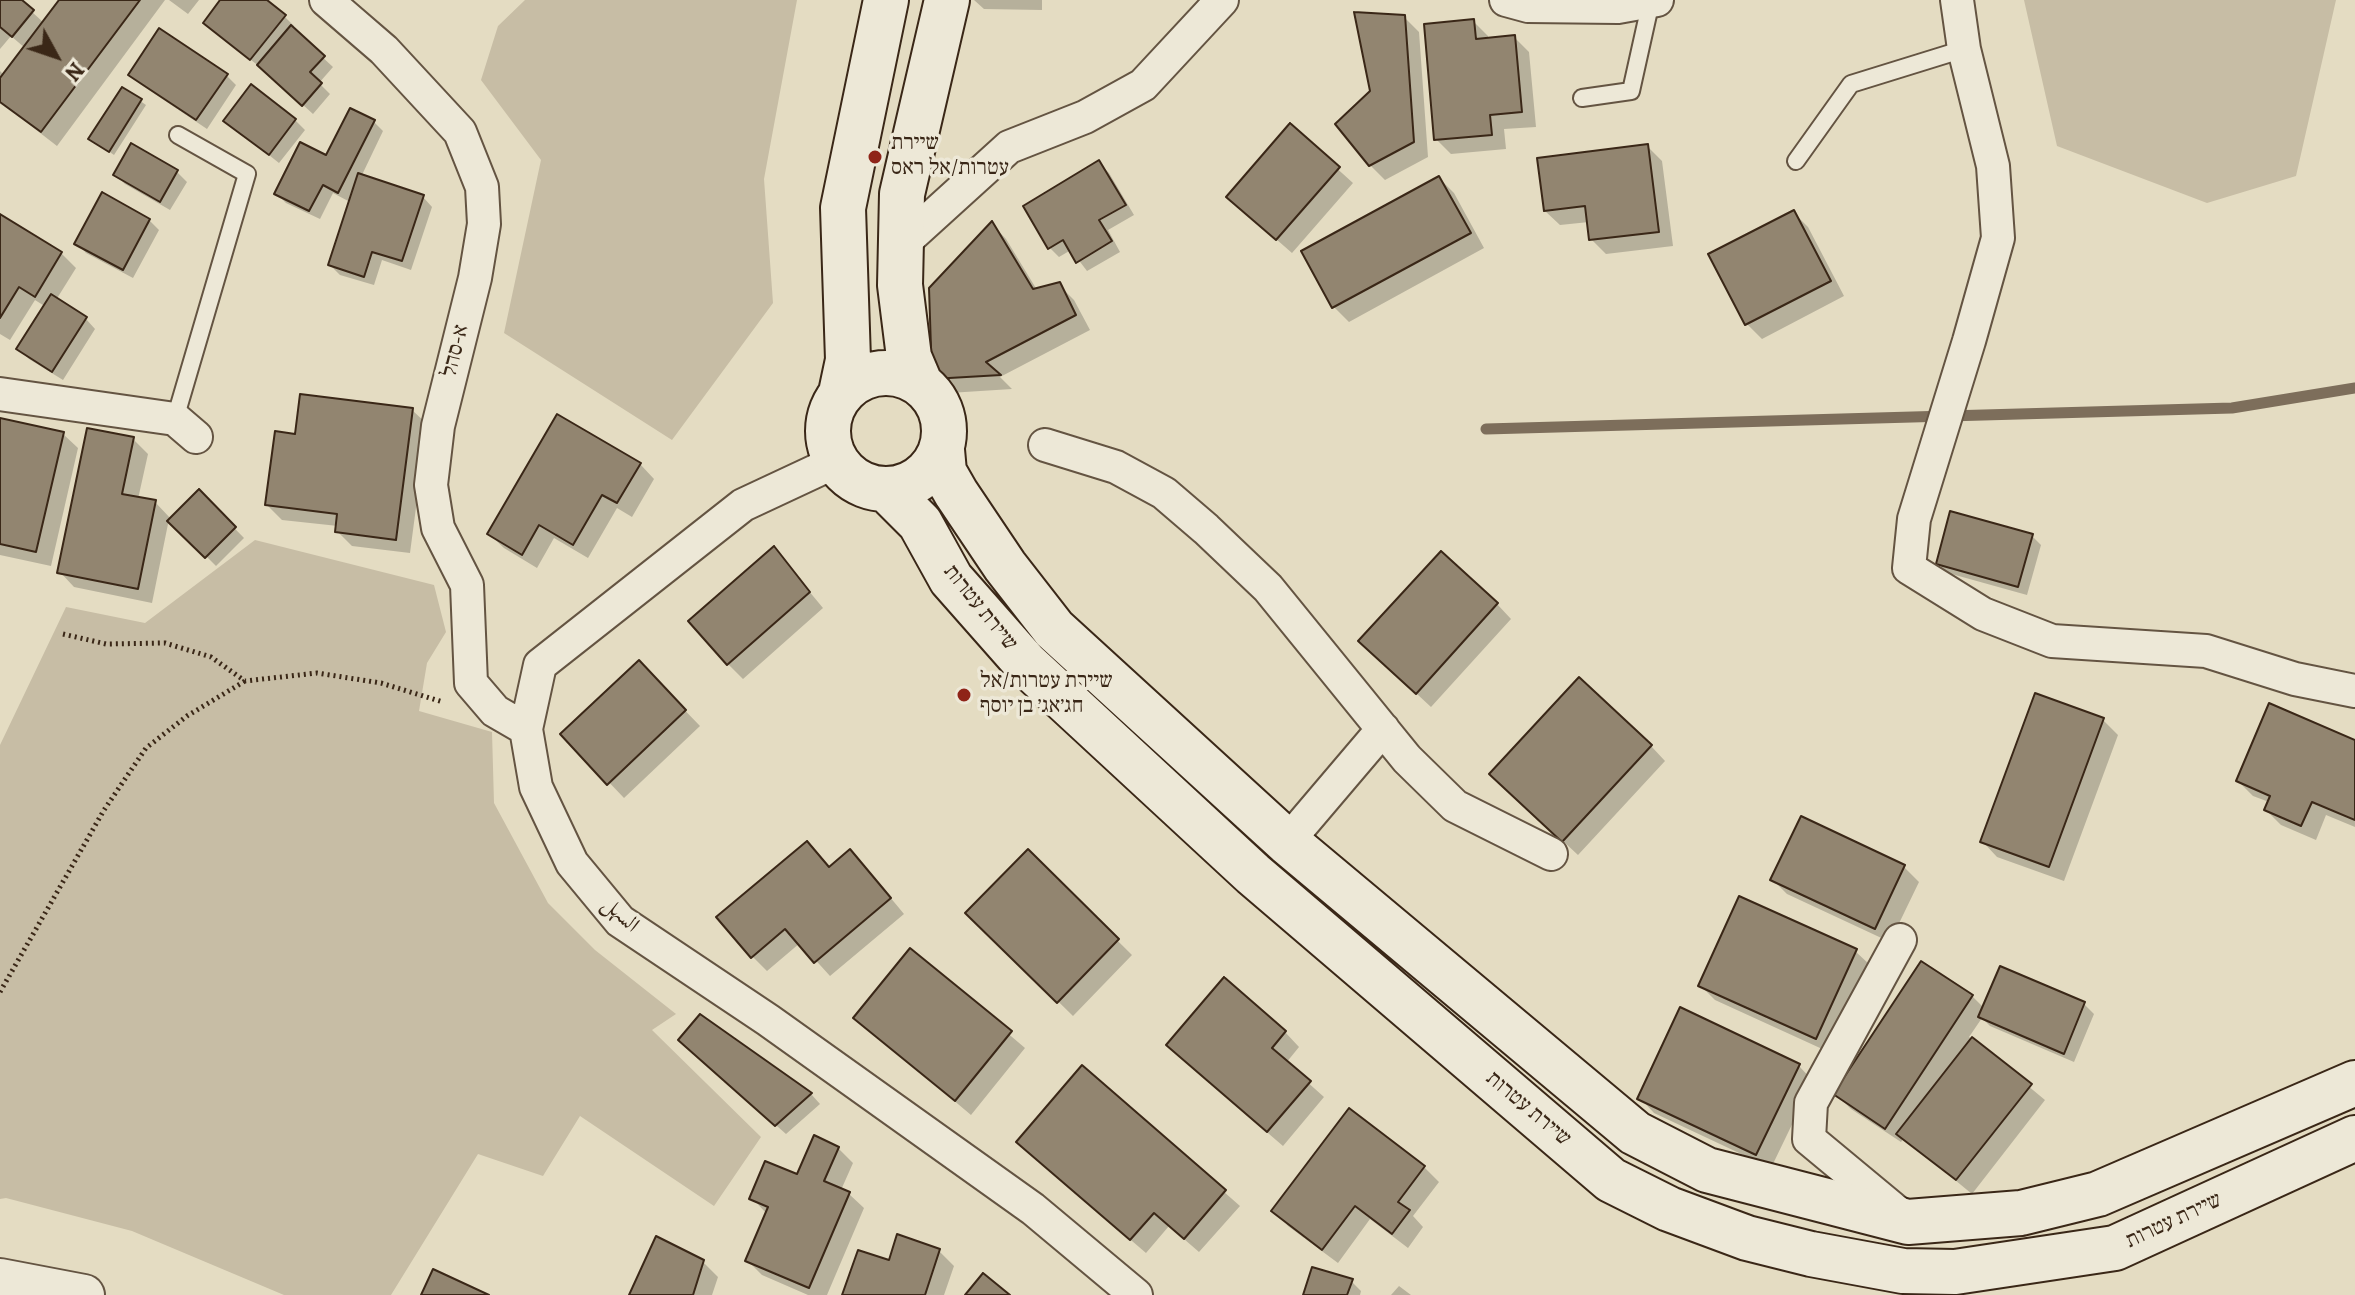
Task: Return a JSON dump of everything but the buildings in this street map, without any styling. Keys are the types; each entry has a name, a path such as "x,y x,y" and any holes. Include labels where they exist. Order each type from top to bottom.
{"main road":[{"path":"886,0 843,208 848,360 841,393 831,411 828,431 835,462 849,477 867,487 887,490 916,482 932,468 942,450 946,430 941,410 920,383 909,357 900,285 902,194 947,0"},
{"path":"841,393 857,380 876,373 902,374 920,383"},
{"name":"שיירת עטרות","path":"942,450 944,472 956,493 1005,566 1054,629 1287,842 1635,1133 1707,1170 1908,1222 2021,1213 2098,1194 2355,1083"},
{"name":"שיירת עטרות","path":"887,490 920,523 951,579 1026,664 1253,874 1611,1180 1669,1209 1747,1238 1811,1254 1903,1271 1955,1272 2115,1248 2355,1138"}],"street":[{"name":"א-סהל","path":"326,0 384,50 460,132 482,187 484,224 475,278 438,426 431,485 438,528 467,585 471,683 495,711 526,729"},
{"path":"901,245 1009,147 1085,117 1143,85 1222,0"},
{"path":"1506,0 1528,6 1618,7 1654,1"},
{"path":"1957,0 1964,49 1993,166 1998,238 1914,519 1909,568 1983,614 2052,641 2206,651 2295,679 2355,691"},
{"path":"0,394 186,428"},
{"path":"1045,445 1116,467 1164,493 1268,588 1407,759 1455,806 1551,854"},
{"name":"السهل","path":"835,462 743,505 540,665 526,729 536,787 572,863 620,921 768,1020 1033,1209 1136,1295"},
{"path":"1287,842 1383,729"},
{"path":"1900,940 1811,1103 1809,1139 1908,1222"},
{"path":"0,1279 84,1295"}],"lane":[{"path":"1582,98 1631,91 1654,1"},
{"path":"1796,161 1851,84 1964,49"},
{"path":"178,135 247,174 186,428"}],"path":[{"path":"63,634 106,644 165,643 211,657 245,681"},
{"path":"0,992 104,810 146,748 187,716 245,681 317,673 381,683 455,706 495,711"}],"shaded area":[{"path":"525,0 797,0 764,179 773,303 672,440 504,333 541,160 481,80 498,26"},
{"path":"2024,0 2336,0 2296,176 2207,203 2057,146"},
{"path":"255,540 434,585 446,632 427,663 419,711 492,732 494,803 548,903 595,950 676,1014 652,1030 761,1137 714,1206 580,1116 543,1176 478,1154 391,1295 284,1295 132,1231 0,1199 0,745 66,607 145,623"}],"waterway":[{"path":"1486,429 2232,408 2355,388"}],"place":[{"name":"שיירת עטרות/אל ראס","path":"875,157"},
{"name":"שיירת עטרות/אל חג׳אג׳ בן יוסף","path":"964,695"}]}
